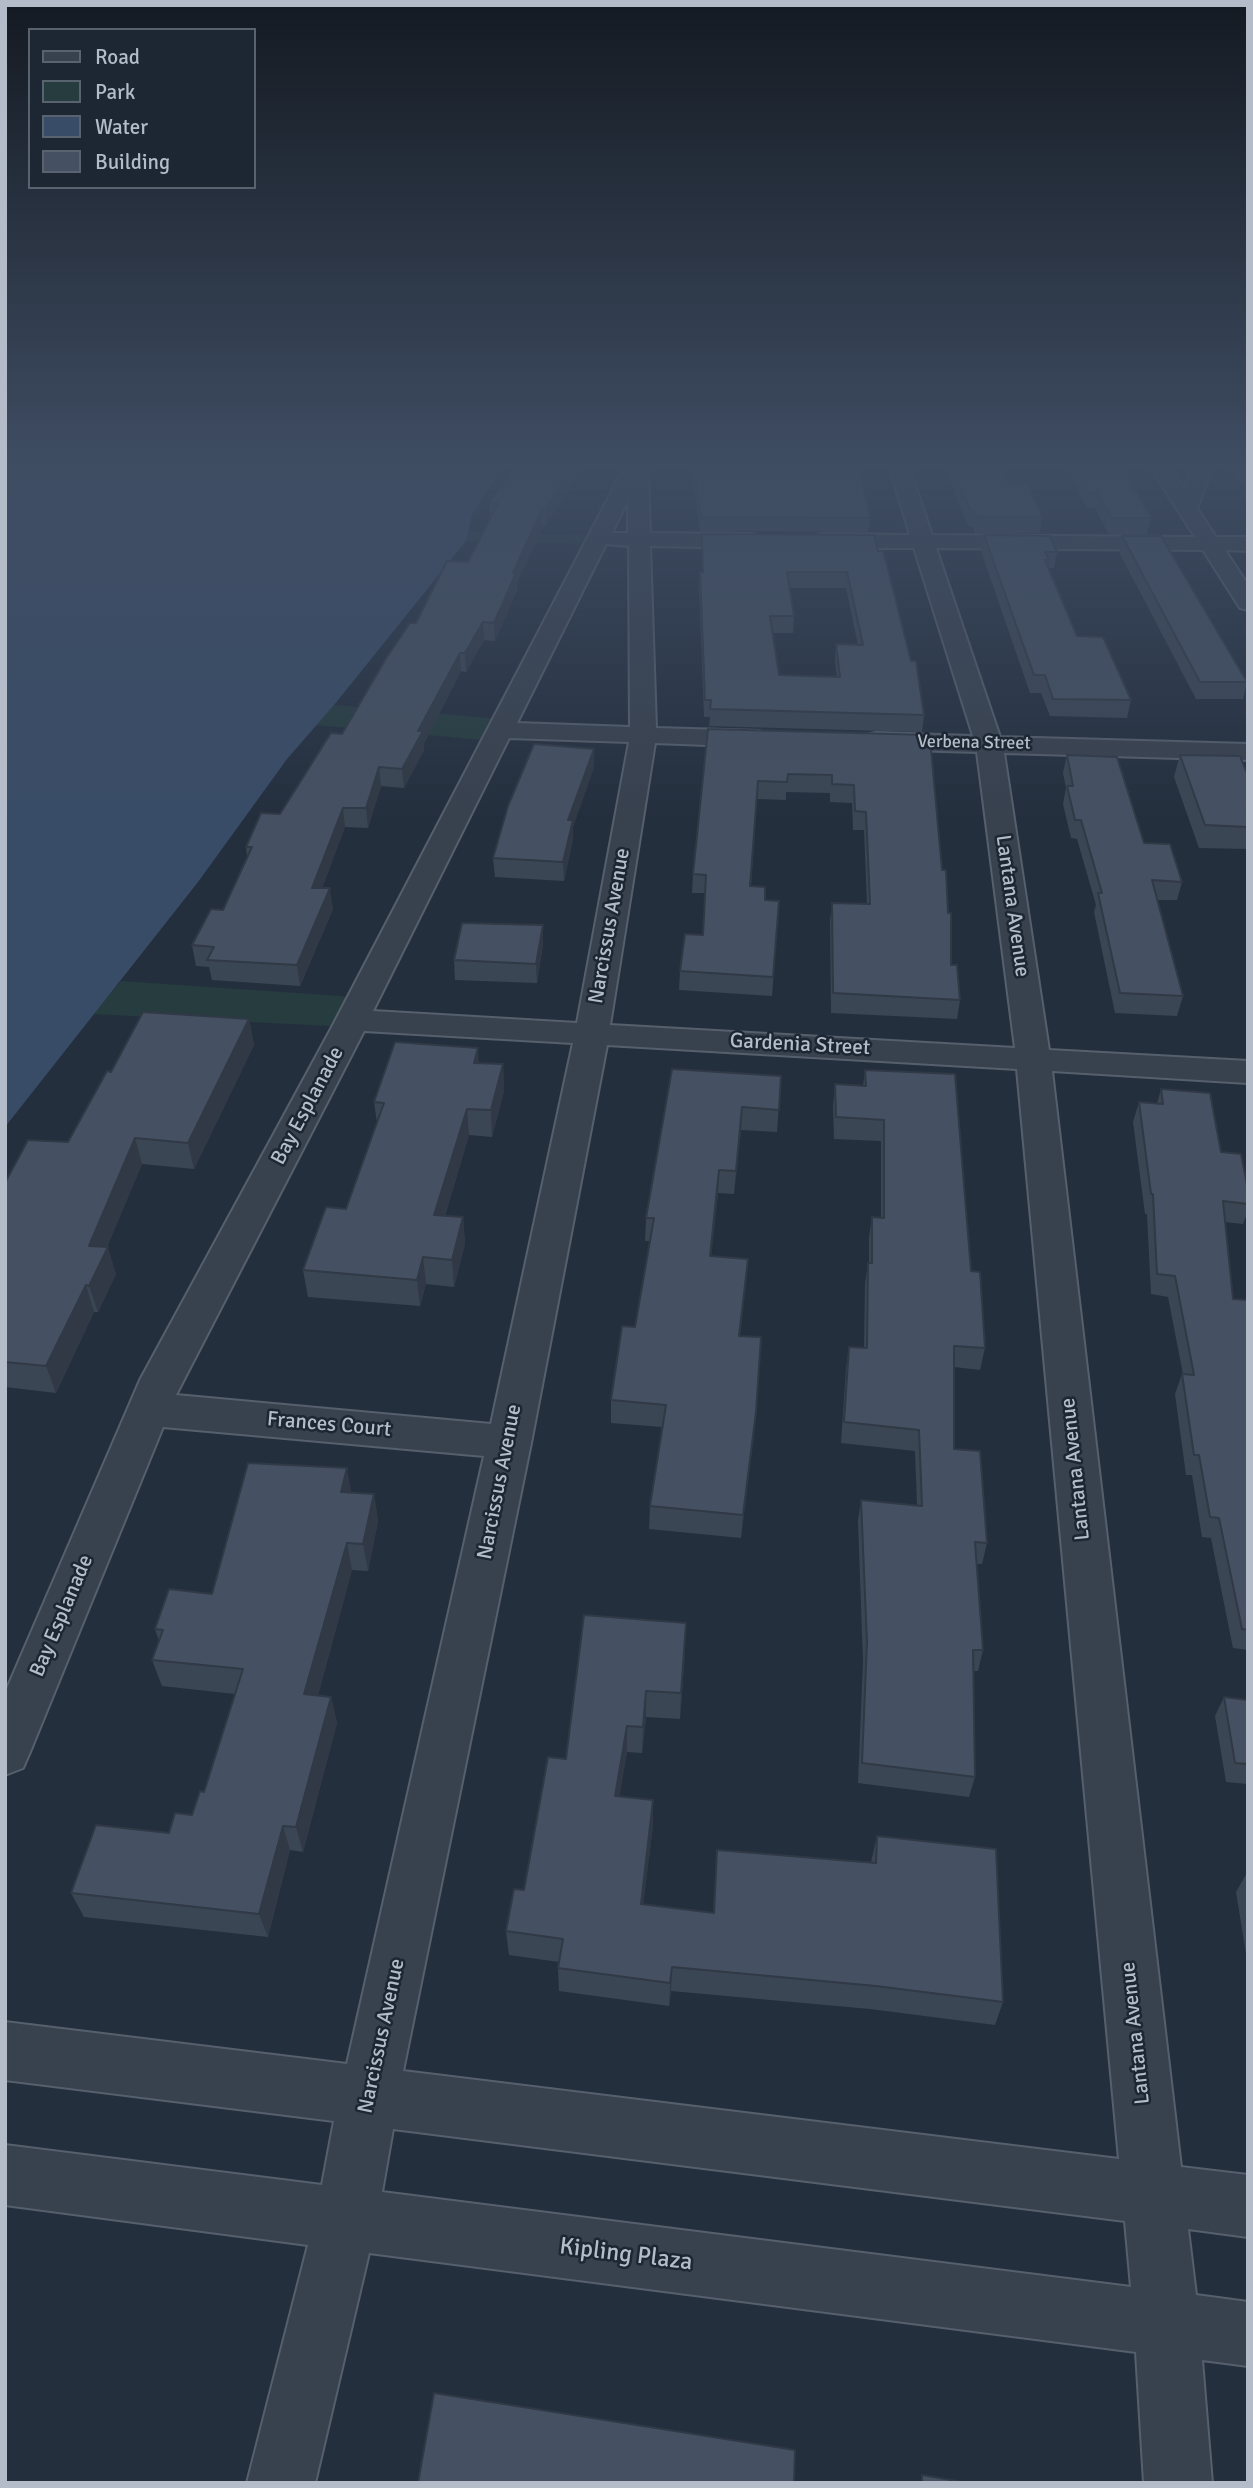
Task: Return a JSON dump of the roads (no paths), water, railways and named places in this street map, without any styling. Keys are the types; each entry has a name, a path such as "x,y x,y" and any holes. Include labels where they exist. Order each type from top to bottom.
{"street":[{"name":"Bay Esplanade","path":"5,1752 148,1409 176,1350 352,1020 573,586"},
{"name":"Narcissus Avenue","path":"281,2483 346,2219 369,2096 509,1443 592,1034 643,736 640,586"},
{"name":"Lantana Avenue","path":"937,586 989,744 1033,1058 1167,2325 1178,2483"},
{"path":"501,730 785,739"},
{"name":"Verbena Street","path":"853,741 1244,751"},
{"name":"Gardenia Street","path":"352,1020 1248,1072"},
{"name":"Frances Court","path":"148,1409 458,1436 509,1443"},
{"path":"5,2051 1248,2206"},
{"name":"Kipling Plaza","path":"5,2175 1248,2334"}],"water":[{"path":"5,586 430,586 287,759 198,882 5,1127"}]}
